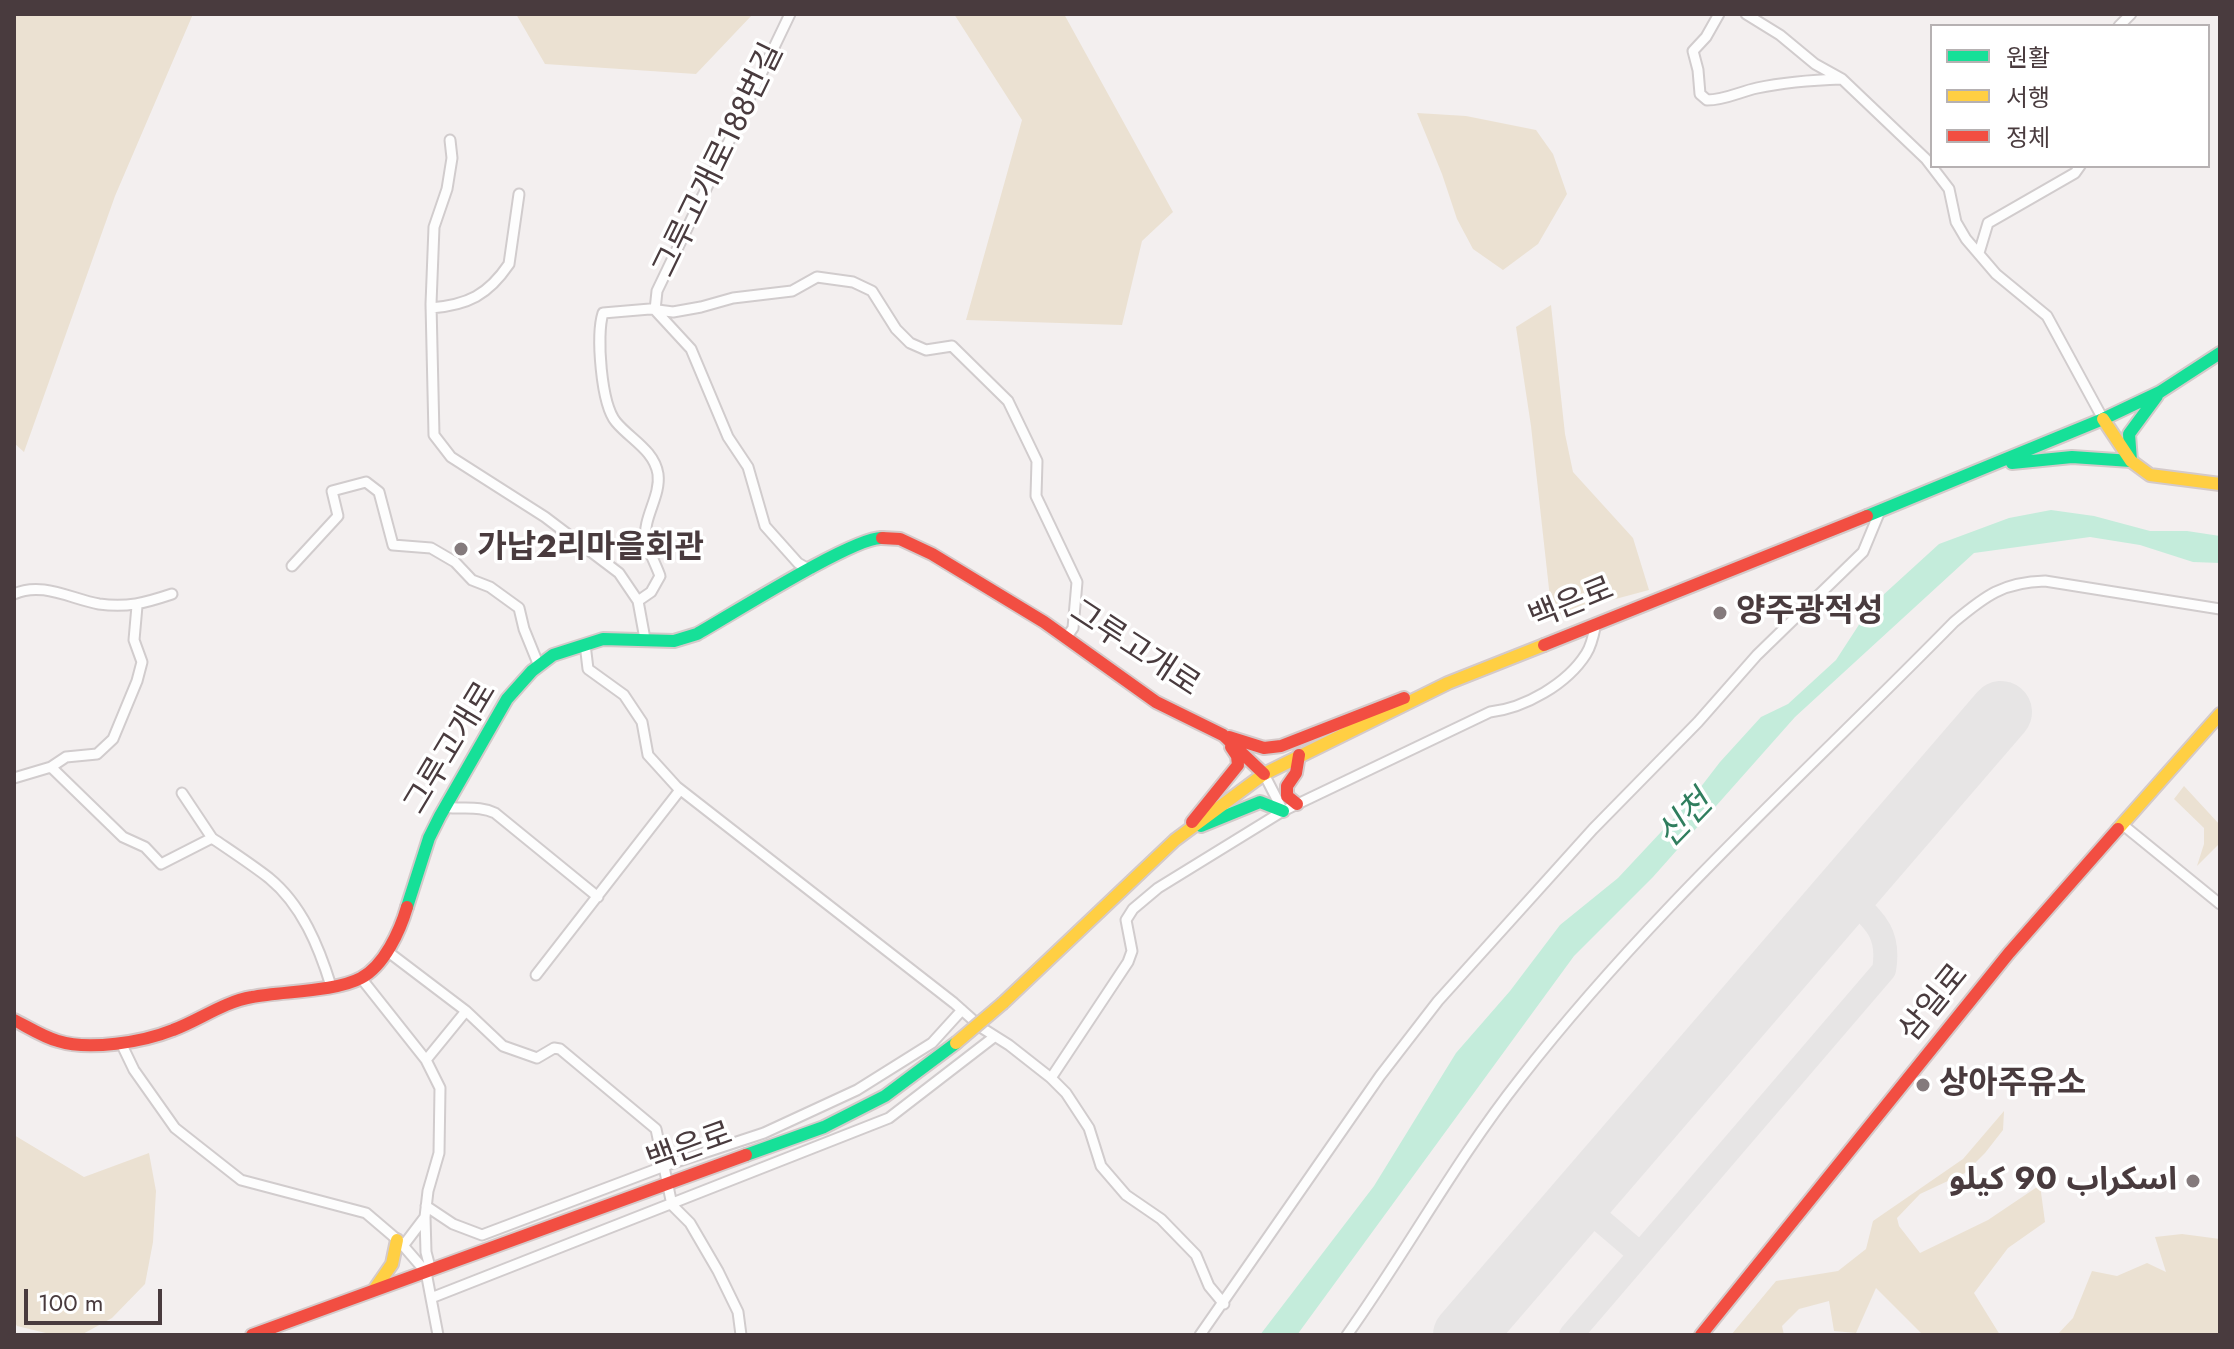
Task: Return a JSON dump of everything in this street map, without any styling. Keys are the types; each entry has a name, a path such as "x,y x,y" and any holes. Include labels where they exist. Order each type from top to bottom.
{"main road":[{"name":"백은로","path":"252,1335 667,1186 836,1121 885,1096 956,1043 1003,1003 1183,834 1264,774 1448,683 1997,465 2103,419 2160,392 2220,353"},
{"path":"2131,461 2129,434 2160,392"},
{"path":"2103,419 2131,461 2150,475 2220,484"},
{"path":"1997,465 2059,457 2093,458 2116,463 2131,461"},
{"name":"그루고개로","path":"361,978 387,951 401,927 429,838 445,807 507,699 539,666 553,655 603,639 674,641 697,634 842,551 873,537 900,539 932,554 1044,622 1156,702 1223,735 1264,774"},
{"path":"1223,735 1264,748 1281,746 1374,707 1448,683"},
{"name":"삼일로","path":"1701,1335 2009,953 2220,714"},
{"path":"1183,834 1238,765 1237,756 1223,735"},
{"path":"1297,804 1287,796 1287,786 1296,773 1299,755"},
{"path":"1183,834 1253,803 1260,802 1283,811"},
{"path":"14,1020 56,1041 99,1045 121,1043 172,1031 249,997 331,986 361,978"},
{"path":"372,1292 392,1264 400,1243"}],"street":[{"name":"그루고개로188번길","path":"655,310 657,291 790,14"},
{"path":"1719,14 1706,37 1693,51 1700,94 1707,100 1722,100 1755,89 1805,80 1842,79"},
{"path":"1746,14 1780,35 1815,64 1842,79 1930,164"},
{"path":"450,140 452,158 447,189 434,227 431,308 434,435 451,457 545,517 619,573 638,601 645,639"},
{"path":"1933,168 1949,189 1956,222 1979,253 1996,274 2047,316 2103,419"},
{"path":"1979,253 1988,223 2075,173 2079,168"},
{"path":"431,308 467,303 503,273 509,264 519,194"},
{"name":"그루고개로188번길","path":"638,601 651,592 660,576 646,540 658,491 657,471 642,445 614,421 608,407 599,352 599,325 603,313 673,312 733,298 792,291 817,277 853,282 872,291 896,329 910,343 926,350 952,346 1008,401 1037,461 1036,496 1077,582 1073,628 1066,638"},
{"path":"655,310 691,349 728,437 748,467 765,526 798,563 810,570"},
{"path":"292,566 338,516 332,491 366,482 379,492 393,545 431,548 455,562 472,580 490,587 519,608 539,666"},
{"path":"1200,1335 1380,1076 1438,1001 1593,829 1698,722 1757,655 1863,552 1880,511"},
{"path":"1347,1335 1519,1080 1596,988 1675,901 1954,622 1988,594 2026,582 2045,581 2220,609"},
{"path":"14,594 24,590 46,590 99,604 137,606 172,594"},
{"path":"14,778 51,767 66,757 97,754 113,739 142,662 134,640 137,606"},
{"path":"1051,1078 1128,962 1132,951 1126,920 1133,909 1158,888 1283,811 1490,712 1504,711 1537,697 1586,654 1596,623"},
{"path":"585,644 588,669 624,695 642,722 648,755 680,790 982,1028 1051,1078 1066,1093 1089,1128 1101,1166 1126,1195 1161,1219 1196,1255 1209,1286 1224,1304"},
{"path":"51,767 123,837 145,847 161,864 212,838"},
{"path":"1264,774 1283,811"},
{"path":"536,975 680,790"},
{"path":"182,793 212,838 272,880 305,922 321,954 331,986"},
{"path":"445,807 483,808 495,813 598,897"},
{"path":"2123,825 2220,904"},
{"path":"387,951 466,1011 503,1046 537,1058 554,1048 560,1049 656,1129 672,1205 690,1223 718,1271 738,1312 741,1335"},
{"path":"361,978 426,1060 440,1088 439,1153 425,1217 428,1272 438,1335"},
{"path":"426,1206 453,1224 482,1235 662,1167 764,1133 857,1090 932,1043 962,1010"},
{"path":"426,1060 466,1011"},
{"path":"431,1298 889,1118 994,1037"},
{"path":"121,1043 134,1070 175,1128 241,1180 366,1213 428,1272"},
{"path":"400,1243 425,1217"}],"shaded area":[{"path":"14,14 193,14 115,196 24,452 14,443"},
{"path":"516,14 753,14 696,74 545,64"},
{"path":"954,14 1064,14 1173,212 1142,241 1122,325 966,320 1022,120"},
{"path":"1417,113 1466,116 1536,130 1553,154 1567,194 1538,244 1503,270 1473,249 1457,219"},
{"path":"1551,305 1565,434 1573,472 1633,538 1649,590 1552,616 1531,426 1516,327"},
{"path":"2184,786 2220,825 2220,846 2197,866 2204,844 2204,828 2174,799"},
{"path":"2004,1111 2003,1130 1965,1173 1920,1194 1897,1218 1899,1226 1920,1253 1988,1220 2040,1185 2045,1222 2008,1248 1974,1293 2000,1335 1923,1335 1876,1288 1856,1333 1834,1331 1829,1301 1799,1309 1782,1326 1784,1335 1731,1335 1776,1281 1838,1271 1866,1249 1873,1221 1963,1159"},
{"path":"14,1135 84,1177 149,1153 156,1191 153,1242 145,1284 112,1318 81,1335 54,1335 17,1326 14,1321"},
{"path":"2182,1234 2220,1239 2220,1335 2057,1335 2073,1318 2092,1271 2117,1276 2147,1263 2166,1272 2155,1237"}],"water":[{"name":"신천","path":"2051,510 2094,516 2150,531 2187,531 2220,536 2220,563 2193,562 2140,545 2090,537 1974,553 1795,717 1653,877 1574,956 1297,1335 1260,1335 1374,1186 1456,1053 1510,991 1560,925 1618,878 1690,801 1761,717 1788,704 1836,660 1882,596 1939,544 2009,518"}],"taxiway":[{"path":"1571,1335 1884,970 1885,945 1882,935 1871,918 1845,893"},
{"path":"1579,1202 1640,1254"}],"runway":[{"path":"1464,1335 2001,712"}],"traffic: fast":[{"path":"1867,516 2103,419 2160,392 2220,353"},
{"path":"2012,463 2072,457 2131,461 2129,434 2157,396"},
{"path":"407,907 429,838 440,816 507,699 532,671 553,655 603,639 674,641 697,634 820,563 868,541 882,538"},
{"path":"1201,826 1260,802 1283,811"},
{"path":"746,1155 824,1127 885,1096 956,1043"}],"traffic: slow":[{"path":"2103,419 2131,461 2150,475 2220,484"},
{"path":"1003,1003 1175,840 1264,774 1448,683 1544,645"},
{"path":"2118,829 2220,714"},
{"path":"956,1043 1003,1003"},
{"path":"374,1290 392,1264 397,1240"}],"traffic: jam":[{"path":"1544,645 1867,516"},
{"path":"882,538 900,539 932,554 1044,622 1156,702 1223,735 1264,774"},
{"path":"1229,737 1264,748 1281,746 1404,698"},
{"path":"1192,822 1238,765 1231,747"},
{"path":"1297,804 1287,796 1287,786 1296,773 1299,755"},
{"path":"1701,1335 2009,953 2118,829"},
{"path":"14,1020 58,1041 85,1045 116,1044 173,1030 241,999 350,983 369,972 384,957 407,907"},
{"path":"252,1335 746,1155"}],"place":[{"name":"가납2리마을회관","path":"461,549"},
{"name":"양주광적성","path":"1720,613"},
{"name":"상아주유소","path":"1923,1085"},
{"name":"اسكراب 90 كيلو","path":"2193,1181"}]}
